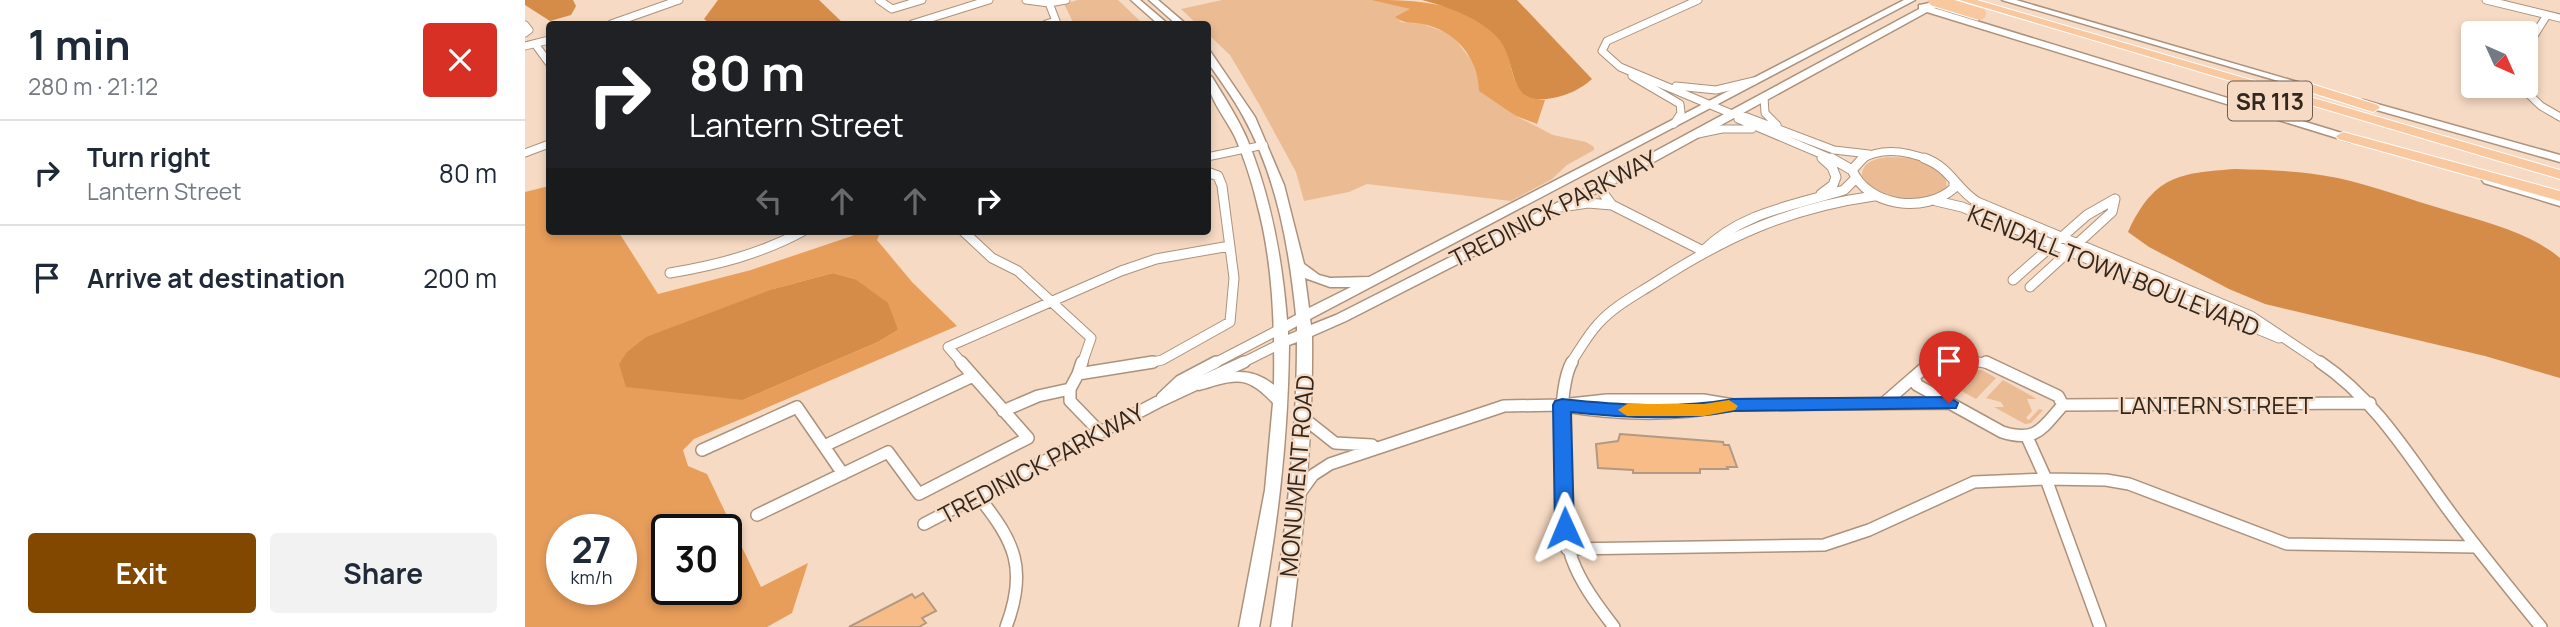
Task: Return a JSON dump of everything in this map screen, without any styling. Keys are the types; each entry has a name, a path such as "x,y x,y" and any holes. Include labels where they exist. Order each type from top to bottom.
{"highway":[{"name":"SR 113","path":"1965,0 1985,11 2560,188"},
{"name":"SR 113","path":"1931,4 1985,11 2560,175"},
{"path":"2302,85 2560,168"},
{"path":"2343,136 2560,196"}],"street":[{"path":"620,21 679,0"},
{"path":"879,0 892,9 922,0"},
{"path":"922,21 988,0"},
{"path":"1026,0 1066,0"},
{"path":"1135,0 1160,21"},
{"path":"1153,0 1174,21"},
{"path":"1674,124 1681,113 1680,104 1642,84 1602,51 1607,41 1697,0"},
{"name":"TREDINICK PARKWAY","path":"1304,325 1341,318 1605,184 1942,0"},
{"path":"2006,0 2560,159"},
{"path":"2486,0 2560,18"},
{"path":"1905,1 1931,4 2343,136 2560,202"},
{"name":"TREDINICK PARKWAY","path":"1158,402 1180,382 1304,325 1387,274 1905,1"},
{"path":"1051,2 1056,20 1054,21"},
{"path":"2538,29 2547,15"},
{"path":"525,25 529,30 525,33"},
{"path":"525,46 546,41"},
{"path":"535,44 546,59"},
{"name":"MONUMENT ROAD","path":"1211,58 1238,95 1263,142 1280,185 1299,267 1304,325 1306,420 1300,493 1281,627"},
{"path":"1620,67 1711,104 1732,114 1739,121 1813,152 1854,174 1870,192 1881,197"},
{"path":"1658,83 1711,90 1757,80"},
{"name":"MONUMENT ROAD","path":"1211,84 1245,145 1268,220 1276,262 1282,335 1280,401 1266,536 1249,627"},
{"path":"1764,97 1761,105 1764,113 1786,132"},
{"path":"2532,98 2560,117"},
{"name":"KENDALL TOWN BOULEVARD","path":"1732,114 1834,150 1898,152 1924,157 1945,168 1969,198 2251,316 2339,375 2369,403 2476,547 2541,627"},
{"path":"1695,134 1734,128 1759,129"},
{"path":"1211,149 1263,142"},
{"path":"525,153 546,145"},
{"path":"1211,156 1245,145"},
{"path":"1812,199 1833,184 1836,177 1827,161 1813,152"},
{"path":"1703,251 1711,241 1742,222 1844,190 1854,174 1858,160 1873,153"},
{"path":"1078,374 1162,360 1230,322 1234,278 1230,246 1222,186 1218,176 1211,173"},
{"path":"1935,201 1950,193 1954,182"},
{"path":"1605,184 1603,193 1612,205"},
{"path":"1614,627 1587,593 1567,548 1562,405 1569,366 1597,325 1616,308 1703,251 1720,245 1747,229 1793,213 1852,197 1881,197"},
{"name":"KENDALL TOWN BOULEVARD","path":"1881,197 1909,203 1935,201 1962,207 2293,343"},
{"path":"2013,280 2087,215 2115,199 2112,212 2030,287"},
{"path":"1557,208 1588,203 1612,205 1703,251"},
{"path":"670,273 737,261 767,250 795,235"},
{"path":"967,235 992,258 1018,271 1091,338 1070,389 1070,401 1100,432"},
{"path":"757,515 888,452 919,494 1028,438 947,347 1121,271 1156,260 1230,246"},
{"path":"1299,267 1314,278 1331,284 1348,284 1387,274"},
{"name":"TREDINICK PARKWAY","path":"924,524 1158,402 1199,385 1282,335"},
{"path":"1883,404 1915,377 1936,360 1976,359 1998,366 2058,396 2063,405 2038,432 2027,437 2008,435 1917,385 1915,377"},
{"path":"1199,385 1245,376 1265,383 1280,401"},
{"path":"824,446 971,377"},
{"path":"1003,411 1038,396 1070,389"},
{"path":"1300,493 1313,475 1330,464 1504,406 1562,405 1587,409 1704,410 1733,405 1949,403"},
{"name":"LANTERN STREET","path":"2063,405 2369,403"},
{"path":"702,450 797,407 843,474"},
{"path":"1306,420 1331,443 1343,447 1387,444"},
{"path":"2027,437 2046,479 2101,627"},
{"path":"1567,548 1824,545 1869,530 1974,482 2046,479 2106,480 2129,484 2287,544 2476,547"},
{"path":"978,496 1002,524 1017,556 1020,581 1015,607 1006,627"}],"shaded area":[{"path":"525,0 573,0 576,6 571,15 550,21 525,5"},
{"path":"718,0 819,0 841,21 706,21 704,19"},
{"path":"1078,0 1118,0 1140,21 1072,21 1064,4"},
{"path":"1222,0 1371,0 1411,9 1396,17 1401,22 1423,24 1452,35 1472,61 1478,79 1516,116 1553,135 1586,142 1594,147 1594,150 1567,165 1552,179 1511,201 1367,184 1349,192 1304,201 1296,172 1259,104 1230,55 1211,37 1211,21 1194,21 1181,9"},
{"path":"1371,0 1439,5 1455,9 1485,25 1504,47 1517,86 1532,98 1545,100 1537,124 1516,116 1479,91 1478,79 1469,56 1463,47 1445,32 1395,17 1410,9"},
{"path":"1422,0 1517,0 1592,79 1579,89 1559,97 1537,99 1526,96 1519,89 1508,56 1495,35 1479,22 1461,13"},
{"path":"1887,157 1914,158 1926,162 1945,174 1947,188 1928,199 1916,200 1903,199 1879,191 1862,176 1863,171 1870,162"},
{"path":"2236,169 2300,172 2352,181 2506,229 2548,249 2560,258 2560,378 2485,356 2265,304 2229,289 2149,247 2128,232 2148,199 2170,181 2198,173"},
{"path":"546,187 546,235 621,235 658,294 751,270 853,235 879,235 877,240 912,282 957,326 694,439 683,450 688,466 707,474 726,514 651,514 651,605 742,605 742,547 761,587 808,563 792,613 767,627 525,627 525,192","holes":["833,273 855,279 898,330 878,342 743,400 773,289"]},
{"path":"833,273 855,279 888,303 898,330 878,342 743,400 626,387 619,364 627,352 646,337 773,289"},
{"path":"1963,370 1982,370 1996,378 1976,399 1956,388 1970,374"},
{"path":"2003,380 2037,399 2027,399 2032,411 2026,418 2029,420 2039,409 2043,410 2031,423 2025,424 1994,407 2004,407 2001,402 1986,398"}],"building":[{"path":"1620,434 1723,442 1724,445 1729,445 1737,467 1700,469 1700,473 1633,473 1633,470 1598,468 1596,444 1618,441"},
{"path":"923,593 936,611 922,618 926,623 919,627 849,627 912,594 915,598"}],"slow traffic":[{"path":"1627,410 1704,410 1729,406"}],"route":[{"path":"1565,528 1562,405 1579,409 1704,410 1733,405 1949,403"}]}
